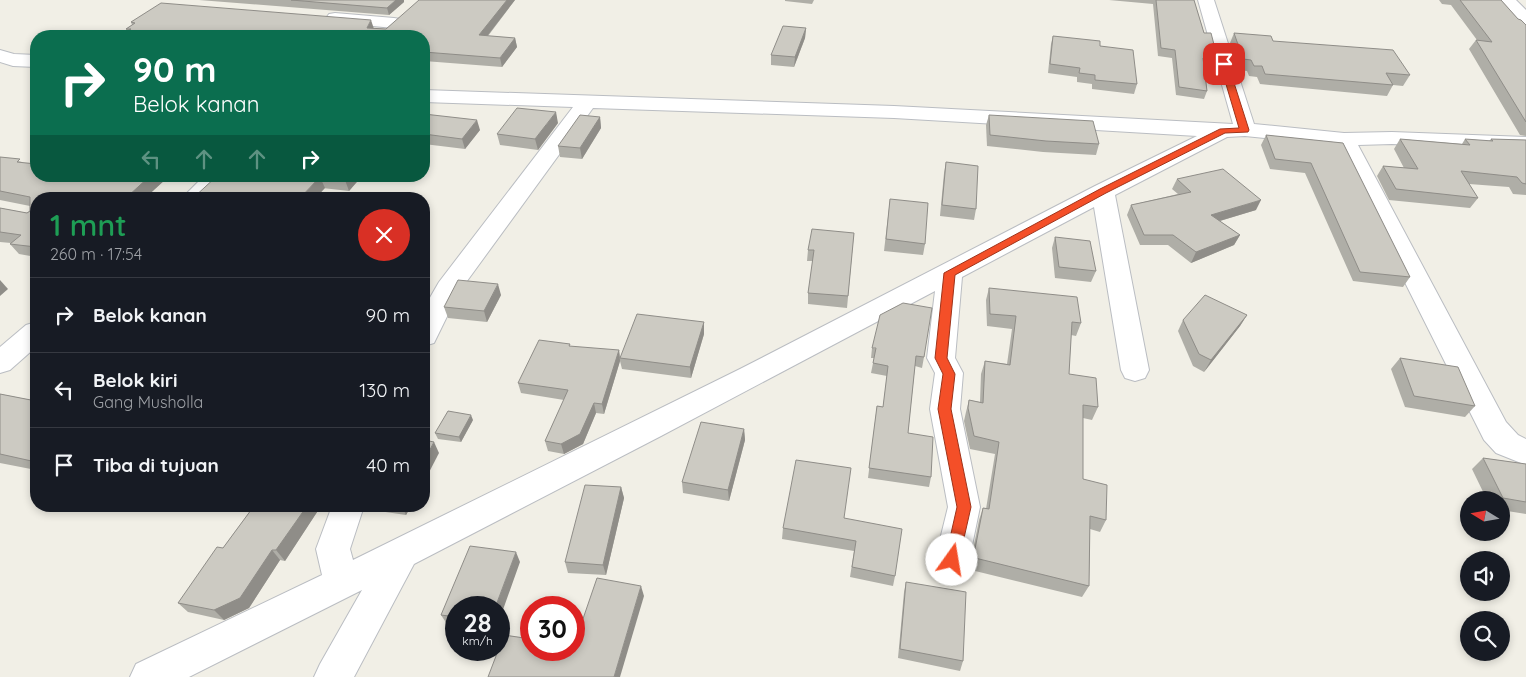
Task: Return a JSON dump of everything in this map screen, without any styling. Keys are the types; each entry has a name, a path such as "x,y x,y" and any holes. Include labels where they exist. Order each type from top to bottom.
{"street":[{"path":"1206,0 1234,130"},
{"path":"1506,0 1526,20"},
{"path":"317,17 401,17 386,30"},
{"path":"0,56 14,60 30,61"},
{"path":"430,96 894,112 1234,130 1344,139 1392,138 1526,143"},
{"path":"430,320 448,288 587,102"},
{"path":"149,677 401,555 950,273 1103,191 1234,130"},
{"path":"1344,139 1491,424 1508,444 1526,452"},
{"path":"200,192 211,182"},
{"path":"1103,191 1135,370"},
{"path":"950,273 941,358 949,374 945,409 964,507 952,560"},
{"path":"341,584 333,549 346,512"},
{"path":"333,677 401,555"}],"building":[{"path":"291,0 396,0 387,8"},
{"path":"419,0 507,0 479,35 515,38 500,58 430,52 430,30 126,29 135,23 131,22 161,3 371,20 367,28 386,29"},
{"path":"1156,0 1194,0 1204,33 1211,33 1218,60 1203,58 1207,91 1179,87 1175,50 1161,48"},
{"path":"1460,0 1501,0 1526,25 1526,122 1476,40 1492,42"},
{"path":"783,26 806,28 795,57 771,55"},
{"path":"1234,33 1271,36 1273,41 1393,50 1410,75 1386,73 1393,85 1265,74 1262,66 1254,66 1251,60 1243,59"},
{"path":"1053,36 1100,41 1100,46 1133,50 1137,84 1095,80 1095,75 1079,73 1080,68 1050,64"},
{"path":"517,108 556,112 535,139 497,134"},
{"path":"430,115 477,120 462,139 430,135"},
{"path":"580,115 600,117 580,148 558,146"},
{"path":"989,115 1093,121 1099,144 990,135"},
{"path":"1266,135 1343,143 1410,277 1360,272 1311,163 1275,159"},
{"path":"1400,139 1470,145 1465,139 1493,141 1491,139 1526,140 1526,184 1522,183 1517,177 1461,171 1478,198 1396,189 1383,166 1418,169"},
{"path":"0,157 20,159 17,162 30,163 30,182 143,182 132,192 30,192 30,197 0,191"},
{"path":"946,162 978,166 976,209 942,205"},
{"path":"1223,169 1261,200 1211,215 1240,235 1196,252 1173,235 1144,235 1131,205 1191,192 1177,179"},
{"path":"210,182 315,182 306,192 200,192"},
{"path":"890,199 928,203 925,244 886,239"},
{"path":"0,208 27,213 30,211 30,246 10,244 21,235 0,232"},
{"path":"812,229 854,233 848,296 808,293 814,250 808,250"},
{"path":"1055,237 1090,241 1096,271 1059,267"},
{"path":"458,280 498,284 484,311 444,307"},
{"path":"989,288 1077,297 1081,323 1072,322 1069,374 1096,378 1098,407 1083,405 1083,479 1107,485 1106,520 1090,516 1089,586 971,557 975,549 983,508 989,509 999,442 974,436 968,408 969,400 983,403 985,361 1010,365 1016,316 990,314"},
{"path":"1205,295 1247,315 1211,360 1199,354 1183,320"},
{"path":"903,303 932,308 924,357 916,356 908,433 933,437 931,477 869,468 877,406 883,407 888,366 873,363 876,348 872,348 880,315"},
{"path":"637,314 704,322 690,367 620,358"},
{"path":"539,340 570,344 569,346 619,350 602,404 594,403 580,434 561,444 545,441 568,390 518,383"},
{"path":"1400,358 1458,367 1475,406 1414,396"},
{"path":"0,394 30,400 30,461 0,454"},
{"path":"448,411 471,415 459,437 435,433"},
{"path":"701,422 744,429 728,490 682,482"},
{"path":"430,441 434,442 430,450"},
{"path":"1483,458 1526,464 1526,502 1510,499 1510,491 1500,491"},
{"path":"796,460 851,468 844,518 902,529 895,576 852,567 856,541 783,528"},
{"path":"585,485 621,487 603,565 565,562"},
{"path":"250,512 303,512 276,550 272,550 240,598 214,610 178,603 217,547 223,548"},
{"path":"470,546 516,552 500,596 449,596"},
{"path":"597,578 641,586 614,677 488,677 494,661 510,661 510,636 520,637 520,661 585,661 585,613"},
{"path":"906,582 966,592 963,661 900,649"},
{"path":"445,605 445,616 441,615"}],"route":[{"path":"952,560 964,507 945,409 949,374 941,358 950,273 1103,191 1223,131 1244,130 1224,64"}]}
